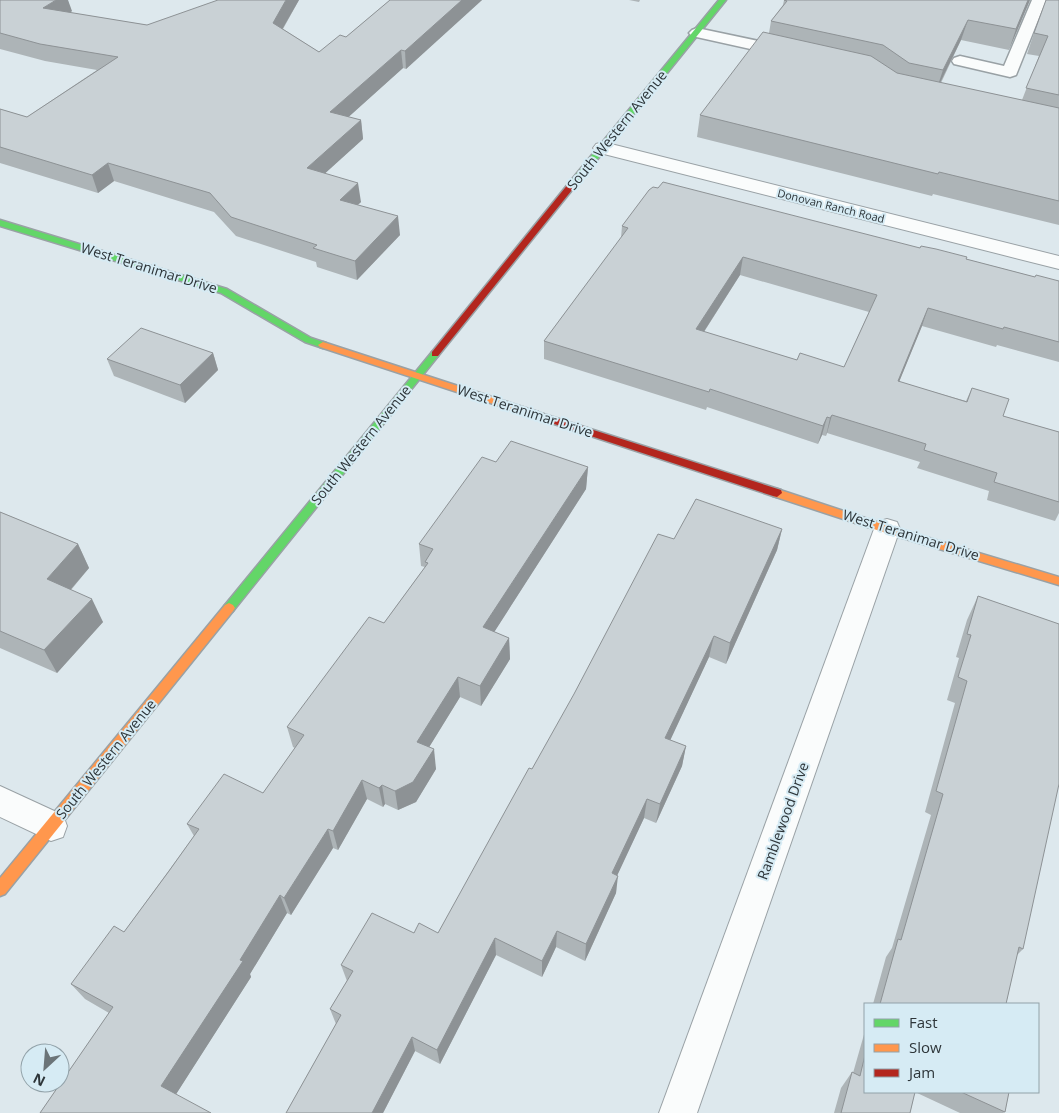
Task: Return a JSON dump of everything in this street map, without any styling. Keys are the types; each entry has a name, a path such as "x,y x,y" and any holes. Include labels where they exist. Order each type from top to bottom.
{"street":[{"name":"South Western Avenue","path":"0,889 723,0"},
{"name":"Donovan Ranch Road","path":"602,148 1059,263"},
{"name":"West Teranimar Drive","path":"0,223 224,291 308,340 887,529 1059,581"},
{"name":"Ramblewood Drive","path":"678,1113 887,529"},
{"path":"0,801 51,826"}],"lane":[{"path":"960,61 1010,72 1039,0"},
{"path":"696,33 800,55"}],"building":[{"path":"0,0 56,0 43,8 147,25 218,0 286,0 273,23 319,52 340,35 346,37 390,0 462,0 405,51 401,50 330,112 361,120 307,168 358,183 340,200 398,216 355,261 313,248 317,245 231,217 210,193 108,163 92,175 0,147 0,109 27,117 118,57 40,44 0,33"},
{"path":"784,0 1028,0 1016,29 968,20 943,70 909,63 883,45 771,21 787,1"},
{"path":"1046,0 1059,0 1059,95 1026,88 1048,36 1034,33"},
{"path":"763,32 871,56 897,73 1059,108 1059,201 939,172 938,174 700,115"},
{"path":"663,182 920,248 921,246 936,249 1035,277 1036,275 1059,281 1059,342 928,308 898,381 967,402 972,388 1009,399 1003,416 1059,432 1059,502 994,482 997,473 924,450 926,444 832,415 830,418 827,417 823,426 710,389 709,392 544,341 628,228 622,226 649,190 653,187 658,188","holes":["743,257 877,295 844,367 800,353 797,360 696,329"]},
{"path":"141,328 213,353 180,385 107,359"},
{"path":"511,441 588,467 483,627 509,638 480,686 458,677 417,742 434,749 413,782 395,791 382,785 379,788 362,780 333,831 328,829 284,898 280,895 240,960 243,961 161,1086 211,1113 40,1113 54,1093 70,1093 70,1069 113,1007 71,984 114,926 124,932 169,871 199,829 187,824 224,774 263,793 304,735 287,727 369,617 384,623 428,563 425,562 433,549 419,544 482,457 496,462"},
{"path":"696,499 782,529 730,643 714,636 665,738 686,746 660,804 647,799 612,873 618,876 586,944 557,931 542,961 495,938 437,1050 412,1037 372,1113 286,1113 341,1015 330,1009 353,971 341,965 372,913 414,933 419,923 438,933 529,768 532,769 574,694 658,534 674,539"},
{"path":"0,512 78,544 47,579 92,599 44,650 0,631"},
{"path":"978,596 1059,624 1059,784 1023,949 1019,947 1006,1003 880,1003 898,939 901,940 943,794 936,791 967,681 958,677 971,635 967,634"},
{"path":"864,1059 864,1093 915,1093 910,1113 841,1113 852,1072 860,1076"},
{"path":"963,1093 1009,1093 1005,1112"}],"traffic: fast":[{"path":"572,185 723,0"},
{"path":"0,223 224,291 308,340 323,345"},
{"path":"229,608 435,354"}],"traffic: slow":[{"path":"323,345 534,414"},
{"path":"777,493 887,529 1059,581"},
{"path":"0,889 229,608"}],"traffic: jam":[{"path":"435,354 572,185"},
{"path":"534,414 777,493"}]}
